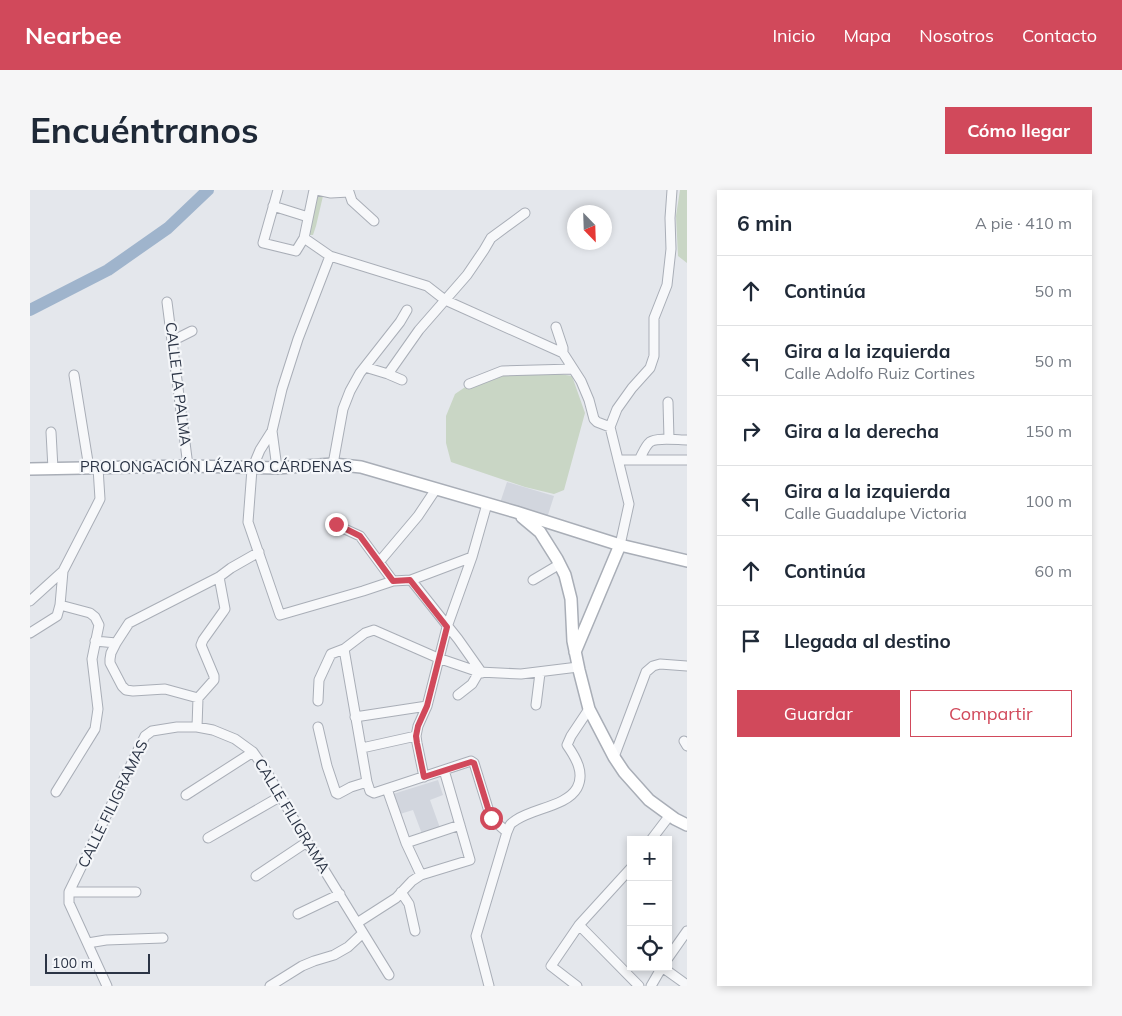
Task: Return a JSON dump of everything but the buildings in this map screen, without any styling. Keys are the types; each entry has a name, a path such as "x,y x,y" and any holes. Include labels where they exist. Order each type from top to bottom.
{"main road":[{"name":"PROLONGACIÓN LÁZARO CÁRDENAS","path":"30,469 188,466 277,468 333,464 361,467 516,512 620,545 687,561"},
{"path":"516,512 540,532 566,575 571,599 573,641 578,667 590,709 614,757 624,772 649,800 675,819 687,825"},
{"path":"575,652 620,545"}],"street":[{"path":"278,190 263,243 296,251 304,238 316,190 330,193 349,191 352,201 374,221"},
{"path":"620,545 629,504 610,427 617,409 650,368 654,356 654,318 667,285 671,249 670,218 672,190"},
{"path":"273,206 308,217"},
{"path":"388,374 419,330 466,275 491,238 525,213"},
{"path":"304,238 330,256 427,286 445,300 563,353 581,381 594,419 610,427"},
{"path":"330,256 292,356 272,431 260,450 252,468 248,522 280,615 393,581 410,580 472,557"},
{"name":"CALLE LA PALMA","path":"167,302 188,466"},
{"path":"333,464 344,409 350,391 360,373 400,322 407,310"},
{"path":"556,327 563,353"},
{"path":"172,341 192,331"},
{"path":"365,367 402,380"},
{"path":"469,384 502,371 574,369"},
{"path":"30,601 63,571 100,499 74,375"},
{"path":"668,402 669,439"},
{"path":"272,431 277,468"},
{"path":"51,432 53,469"},
{"path":"639,460 648,443 653,440 687,440"},
{"path":"618,460 687,460"},
{"path":"380,561 418,516 436,489"},
{"path":"424,777 416,736 418,726 427,706 447,627 472,557 487,504"},
{"path":"336,524 360,536 393,581"},
{"path":"198,698 165,690 126,690 110,663 111,653 131,621 219,577 259,552"},
{"path":"533,580 560,564"},
{"path":"30,633 57,616 60,605 63,571"},
{"path":"196,726 198,698 214,680 201,645 225,609 219,577"},
{"path":"410,580 458,639 480,673"},
{"path":"56,792 95,730 98,709 92,659 99,625 95,617 90,613 60,605"},
{"path":"318,701 319,680 330,656 334,652 344,649 365,632 374,630 438,658 480,673 540,673 578,667"},
{"path":"95,641 116,643"},
{"path":"344,649 370,791 374,793 473,762 491,818 507,832"},
{"path":"614,757 646,672 653,666 660,664 687,666"},
{"path":"458,695 472,684 480,673"},
{"path":"536,705 540,673"},
{"path":"355,717 427,706"},
{"path":"489,986 476,936 507,832 510,824 523,815 565,800 574,794 580,782 581,773 575,756 568,745 571,736 590,709"},
{"name":"CALLE FILIGRAMA","path":"196,726 213,730 235,739 253,752 389,975"},
{"name":"CALLE FILIGRAMAS","path":"69,892 145,736 152,731 196,726"},
{"path":"318,727 327,766 336,793 338,794 367,782"},
{"path":"362,748 416,736"},
{"path":"186,795 253,752"},
{"path":"357,923 396,898 412,881 421,875 470,860 444,770"},
{"path":"387,789 406,843 421,875"},
{"path":"208,838 281,796"},
{"path":"655,836 670,815"},
{"path":"406,843 460,825"},
{"path":"256,876 307,842"},
{"path":"577,986 551,966 579,925 627,872"},
{"path":"107,986 69,903 69,892 136,892"},
{"path":"401,892 409,904 415,930"},
{"path":"298,914 340,894"},
{"path":"579,925 639,986"},
{"path":"672,952 687,930"},
{"path":"270,986 302,966 334,955 363,933"},
{"path":"88,944 106,940 163,938"},
{"path":"651,986 660,971"},
{"path":"668,971 687,985"}],"shaded area":[{"path":"507,482 554,496 547,518 500,503"},
{"path":"438,780 443,795 430,800 440,828 422,834 413,810 400,814 393,794"}],"green space":[{"path":"680,190 687,190 687,263 678,256 676,216"},
{"path":"318,192 323,196 316,226 313,235 306,235"},
{"path":"527,369 572,376 585,413 564,490 554,494 525,487 451,462 446,443 446,416 455,394 483,375"}],"waterway":[{"path":"30,310 108,270 168,228 208,190"}],"route":[{"path":"336,524 360,536 393,581 410,580 447,627 427,706 418,726 416,736 424,777 471,762 474,763 491,818"}]}
